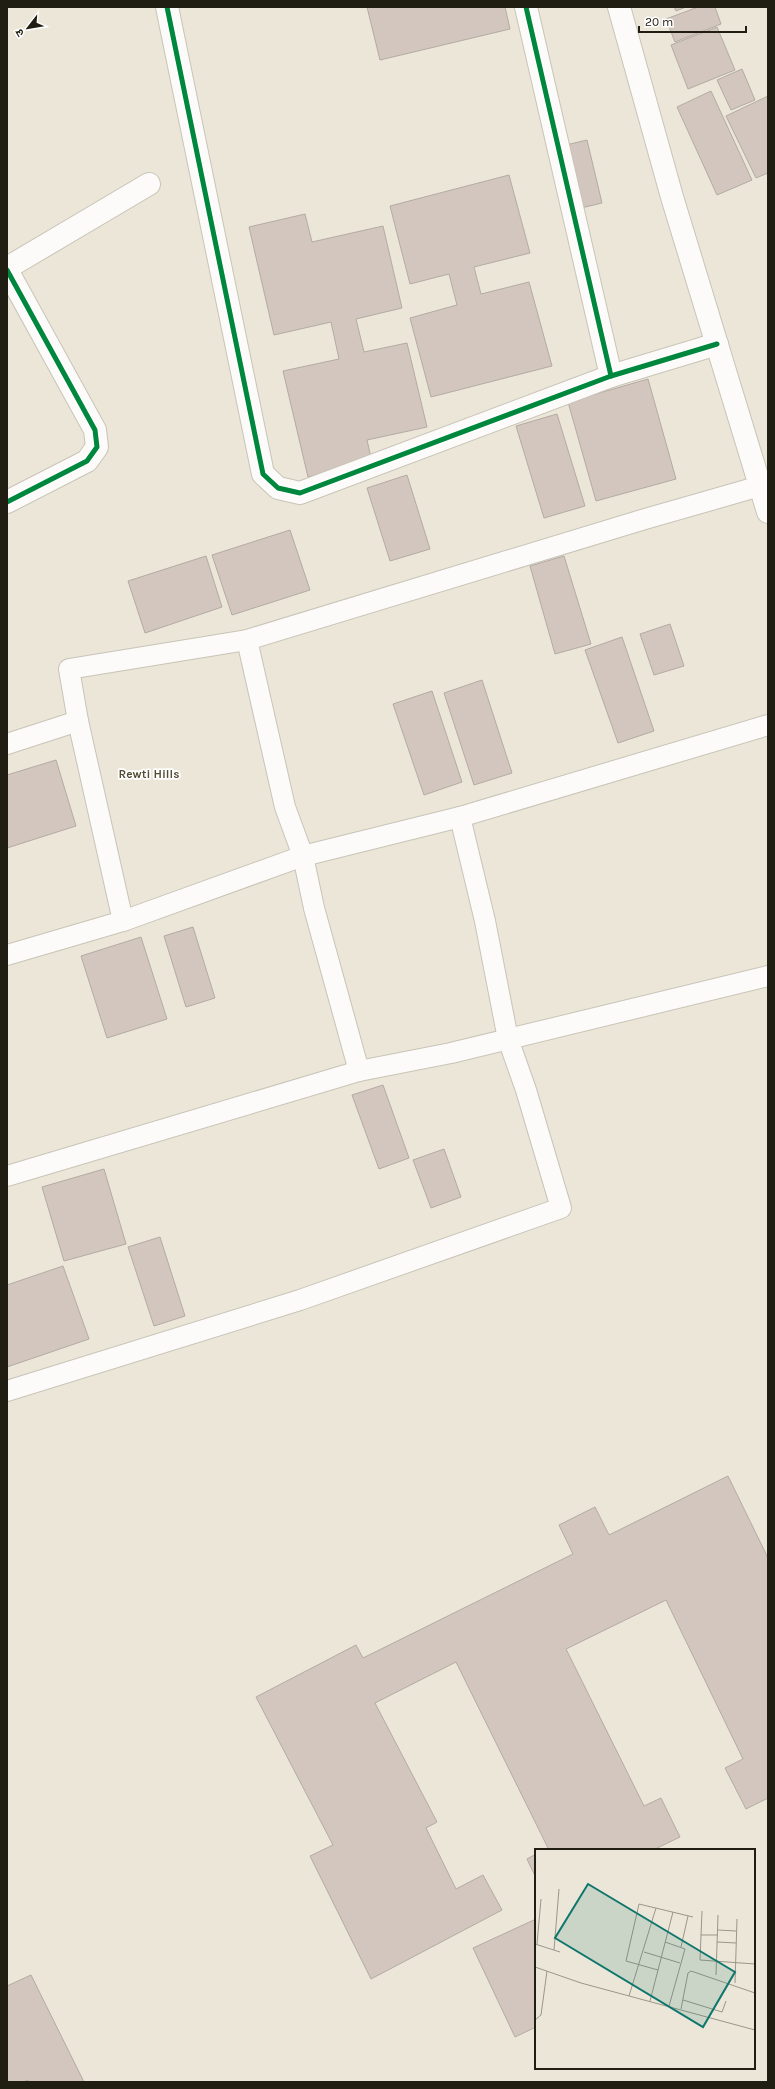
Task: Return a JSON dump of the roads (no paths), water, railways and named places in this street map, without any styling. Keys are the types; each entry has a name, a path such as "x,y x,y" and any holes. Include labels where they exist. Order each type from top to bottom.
{"street":[{"path":"167,7 263,474 278,488 300,493 611,376 717,344"},
{"path":"526,7 611,376"},
{"path":"619,7 672,197 768,512"},
{"path":"7,502 87,461 97,447 95,430 7,269 149,184"}],"lane":[{"path":"123,921 78,721 69,669 247,640 645,519 760,486"},
{"path":"247,640 285,807 303,856 314,908 359,1071"},
{"path":"7,744 78,721"},
{"path":"7,955 123,921 303,856 460,817 768,725"},
{"path":"7,1391 300,1300 561,1208 526,1090 508,1039 485,922 460,817"},
{"path":"7,1176 359,1071 451,1053 768,976"}],"district":[{"name":"Rewti Hills","path":"149,774"}]}
